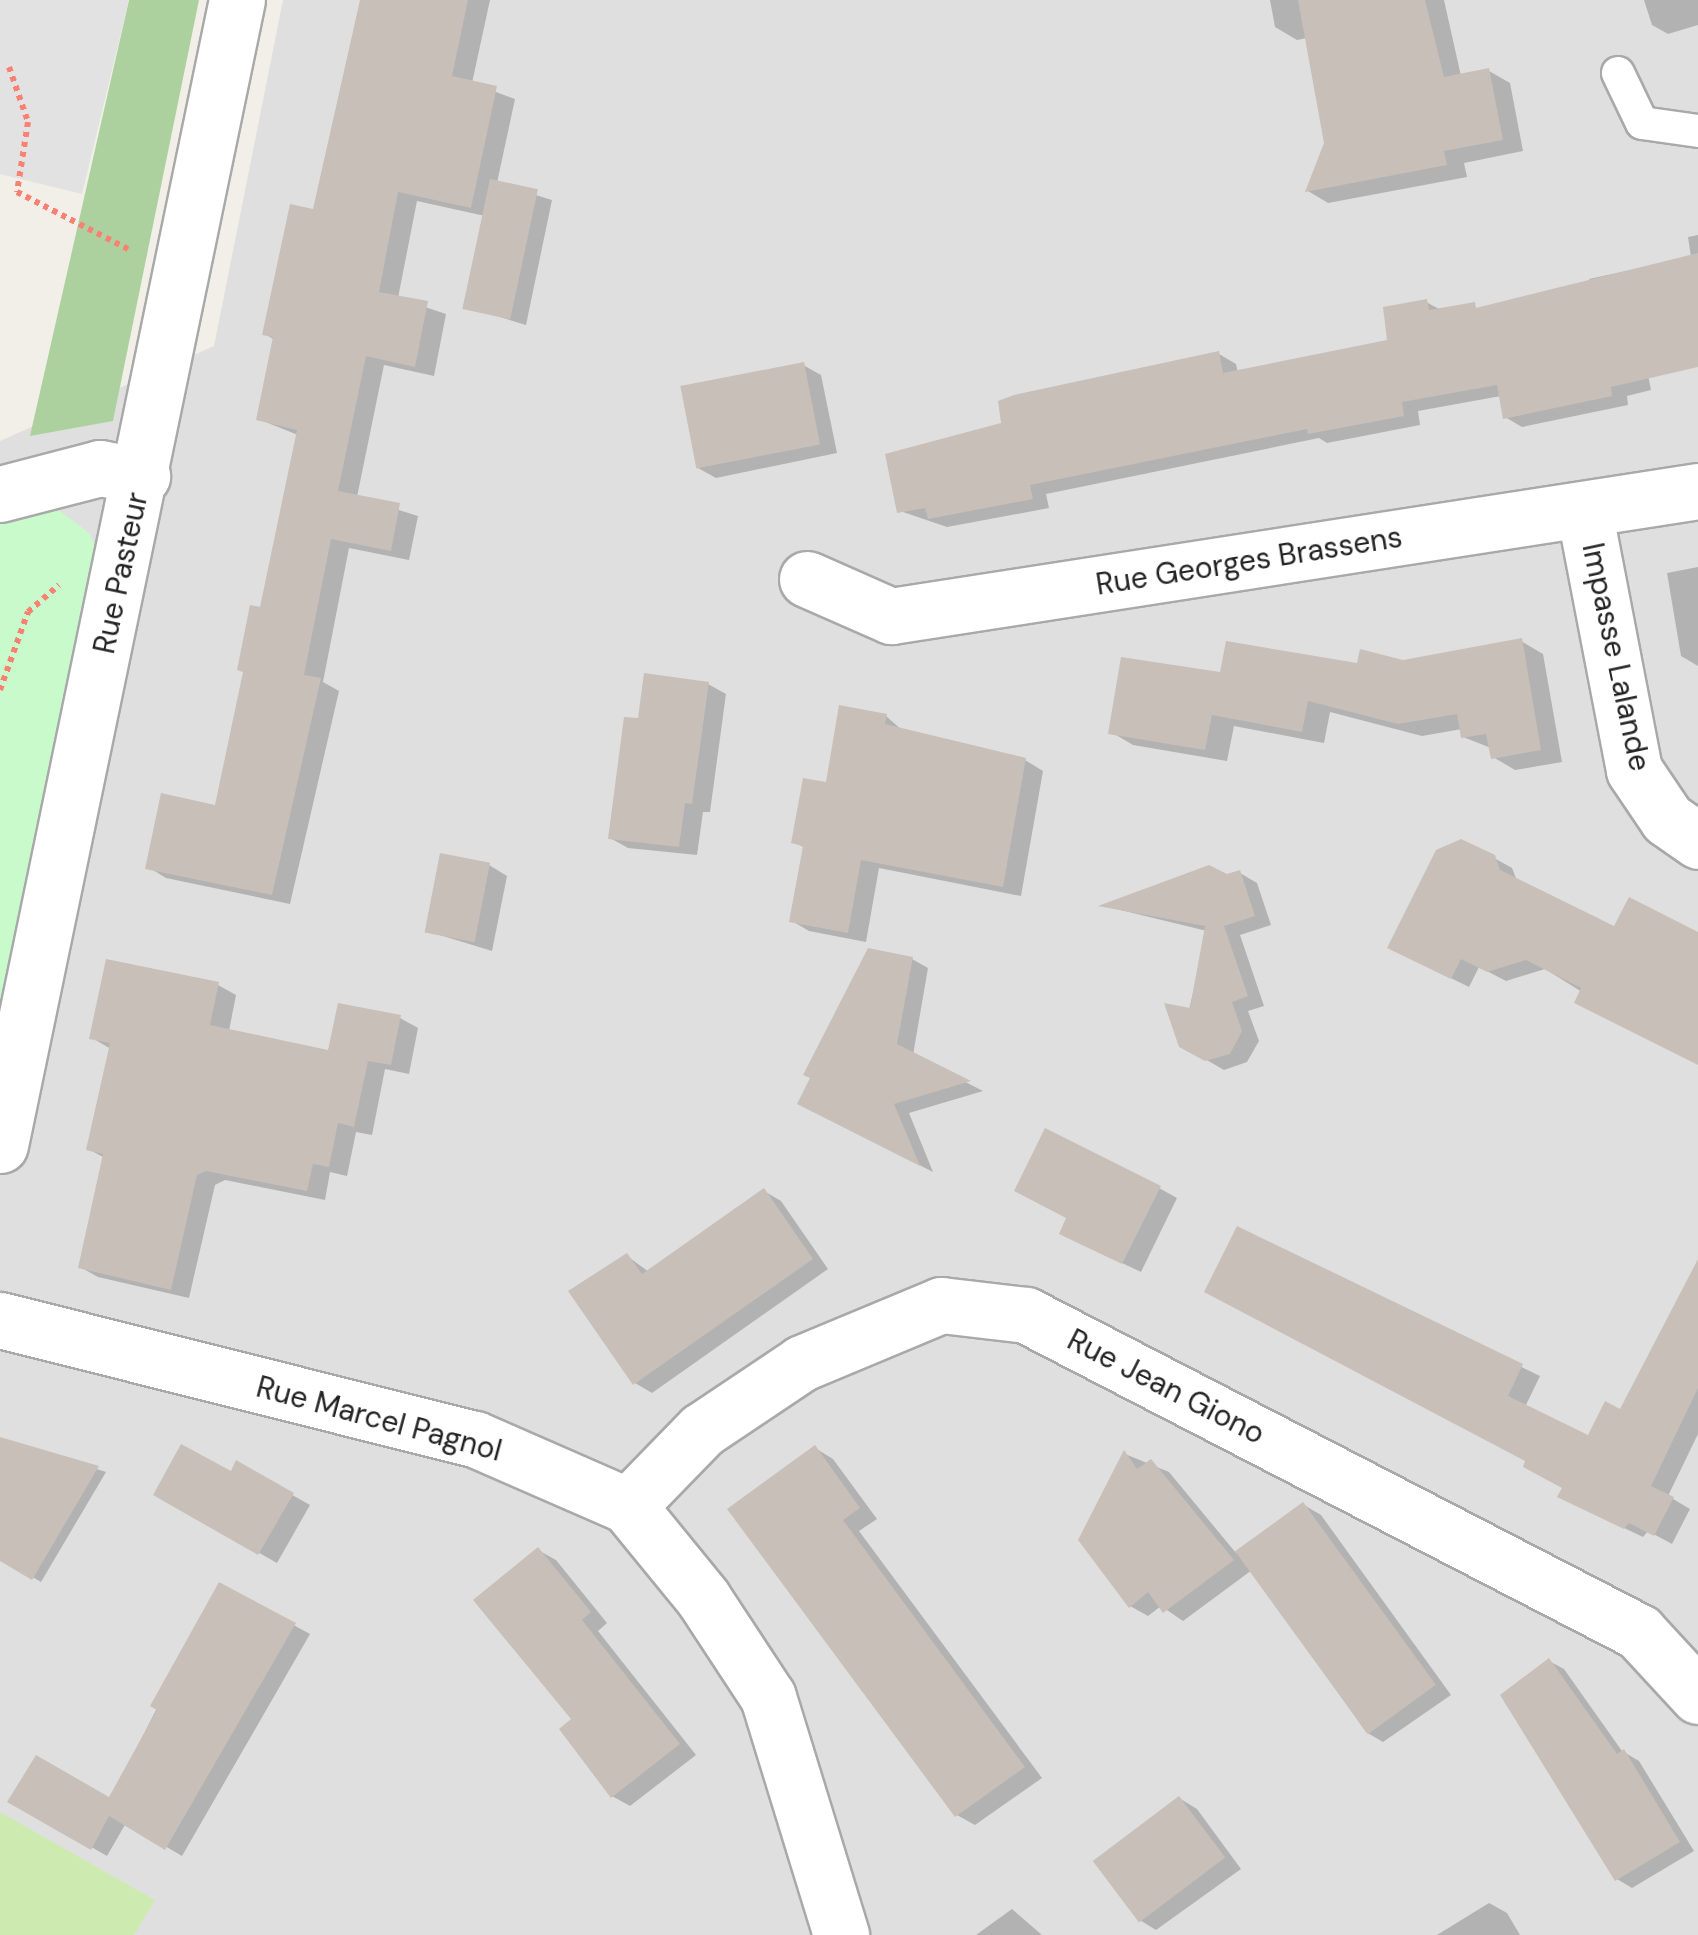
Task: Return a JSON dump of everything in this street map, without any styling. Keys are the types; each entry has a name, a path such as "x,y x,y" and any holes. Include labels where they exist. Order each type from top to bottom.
{"street":[{"name":"Rue Pasteur","path":"0,1144 142,476 237,0"},
{"path":"0,494 100,468 142,476"},
{"name":"Rue Georges Brassens","path":"807,579 891,616 1698,491"},
{"name":"Impasse Lalande","path":"1584,510 1634,770 1667,819 1698,841"},
{"name":"Rue Jean Giono","path":"628,1506 702,1430 802,1363 941,1305 1026,1315 1639,1632 1698,1696"},
{"name":"Rue Marcel Pagnol","path":"0,1320 475,1439 628,1506 703,1598 768,1696 841,1935"}],"lane":[{"path":"1618,72 1642,123 1698,131"}],"path":[{"path":"9,67 28,122 17,192 53,215 182,274"},
{"path":"0,690 19,628 41,596 79,577 118,585"}],"shaded area":[{"path":"0,0 129,0 82,194 0,174"},
{"path":"283,0 1698,0 1698,1935 0,1935 0,441 214,346"}],"green space":[{"path":"129,0 199,0 113,421 30,436"},
{"path":"25,506 56,508 89,533 97,549 0,1032 0,517"},
{"path":"0,1812 155,1900 134,1935 0,1935"}],"building":[{"path":"360,0 468,0 452,76 497,86 471,208 398,192 379,292 428,301 415,367 366,356 338,491 400,503 391,551 331,539 304,675 321,678 272,895 145,869 161,793 215,805 243,672 237,670 250,605 260,607 297,430 256,420 273,337 262,335 290,204 313,209"},
{"path":"1298,0 1425,0 1444,77 1489,68 1503,140 1444,151 1447,165 1305,192 1324,143"},
{"path":"490,179 538,189 510,319 462,309"},
{"path":"1698,253 1698,367 1611,387 1612,396 1503,419 1497,385 1402,402 1404,416 1308,434 1307,429 1030,485 1033,499 928,519 925,508 897,513 885,454 1001,423 998,401 1014,395 1219,351 1223,373 1387,340 1383,307 1427,299 1429,310 1475,302 1476,308"},
{"path":"804,362 820,444 696,468 680,386"},
{"path":"1522,638 1541,750 1491,759 1486,734 1461,738 1457,714 1398,724 1308,701 1302,732 1212,715 1205,750 1108,734 1121,657 1220,672 1226,641 1357,663 1360,649 1403,660"},
{"path":"644,673 709,682 692,804 685,803 679,847 608,839 624,717 638,718"},
{"path":"839,705 887,714 885,724 1026,758 1003,887 861,860 848,933 789,922 803,846 791,843 803,778 826,782"},
{"path":"1461,839 1495,855 1500,870 1614,926 1629,897 1698,932 1698,1065 1574,1003 1581,988 1526,960 1487,972 1461,959 1451,979 1387,948 1436,850"},
{"path":"440,853 490,863 475,942 425,933"},
{"path":"1209,865 1227,874 1240,870 1255,916 1224,926 1248,996 1232,1002 1242,1031 1230,1054 1205,1061 1179,1047 1164,1003 1190,1008 1205,926 1098,906"},
{"path":"868,948 913,957 897,1044 971,1081 894,1104 920,1166 797,1104 810,1078 803,1075"},
{"path":"106,959 219,982 210,1025 328,1050 338,1003 401,1015 391,1065 368,1061 354,1127 338,1123 329,1167 313,1164 307,1191 206,1171 197,1175 171,1290 78,1268 103,1154 86,1150 110,1043 89,1039"},
{"path":"1045,1128 1161,1186 1122,1264 1059,1234 1066,1218 1014,1191"},
{"path":"764,1188 813,1259 633,1385 568,1291 627,1253 642,1274"},
{"path":"1237,1226 1523,1364 1508,1396 1588,1435 1605,1401 1620,1409 1698,1259 1698,1388 1651,1486 1674,1497 1654,1536 1629,1523 1624,1529 1557,1497 1562,1488 1523,1467 1525,1461 1204,1292"},
{"path":"0,1437 99,1466 32,1580 0,1561"},
{"path":"181,1444 231,1471 236,1460 294,1493 258,1555 153,1495"},
{"path":"815,1445 860,1508 843,1520 1025,1767 955,1817 727,1509"},
{"path":"1124,1450 1137,1469 1151,1459 1234,1560 1163,1613 1148,1592 1129,1608 1078,1540"},
{"path":"1303,1502 1436,1685 1368,1734 1235,1551"},
{"path":"538,1547 591,1612 582,1620 680,1744 611,1798 559,1729 571,1719 473,1600"},
{"path":"219,1582 296,1623 165,1850 109,1816 91,1850 7,1802 36,1755 109,1797 157,1710 150,1706"},
{"path":"1549,1658 1617,1754 1624,1749 1680,1842 1615,1881 1500,1695"},
{"path":"1179,1796 1225,1857 1139,1922 1093,1861"}]}
